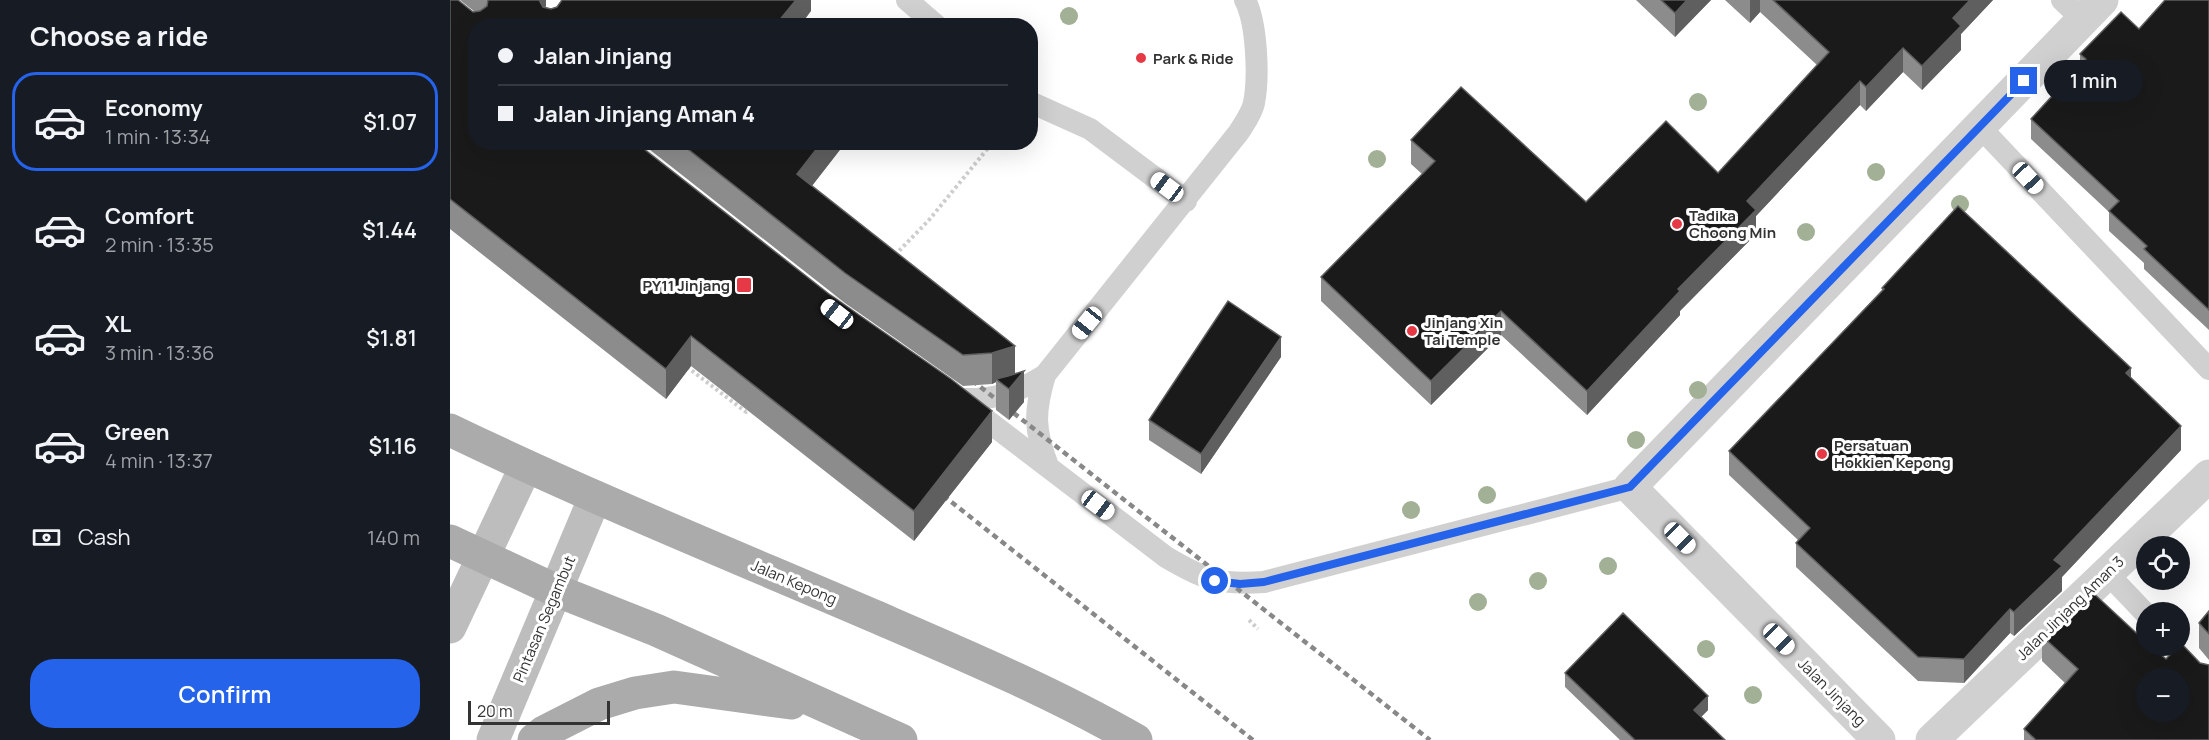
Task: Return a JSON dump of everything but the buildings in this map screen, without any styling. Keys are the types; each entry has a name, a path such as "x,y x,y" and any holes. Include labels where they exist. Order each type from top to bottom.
{"main road":[{"name":"Jalan Kepong","path":"450,430 595,497 923,637 1031,686 1136,740"},
{"path":"450,627 526,466"},
{"name":"Pintasan Segambut","path":"493,740 595,497"},
{"path":"450,541 555,590 656,630 900,740"},
{"path":"534,740 544,732 599,704 634,693 674,687 829,709"}],"street":[{"path":"1630,487 1979,126 2082,7"},
{"name":"Jalan Jinjang Aman 3","path":"1932,740 2209,476"},
{"name":"Jalan Jinjang","path":"1630,487 1879,740"}],"lane":[{"path":"907,0 928,18"},
{"path":"959,399 984,400 1002,396 1022,390 1045,375 1239,132 1254,104 1256,60 1251,12 1245,0"},
{"path":"1038,106 1090,129 1186,201"},
{"path":"1979,126 2209,369"},
{"path":"1045,375 1037,400 1036,422 1038,442 1048,466"},
{"path":"940,386 1166,556 1190,571 1215,581 1240,584 1264,582 1630,487"},
{"path":"2107,573 2136,603"}],"path":[{"path":"891,259 929,220 986,150"},
{"path":"686,367 746,412 754,404"}],"railway":[{"path":"964,374 1430,740"},
{"path":"935,489 1253,740"}],"place":[{"name":"Park & Ride","path":"1141,58"},
{"name":"Tadika Choong Min","path":"1677,224"},
{"name":"PY11 Jinjang","path":"744,285"},
{"name":"Jinjang Xin Tai Temple","path":"1412,331"},
{"name":"Persatuan Hokkien Kepong","path":"1822,454"}],"route":[{"path":"1215,581 1240,584 1264,582 1630,487 2024,81"}]}
